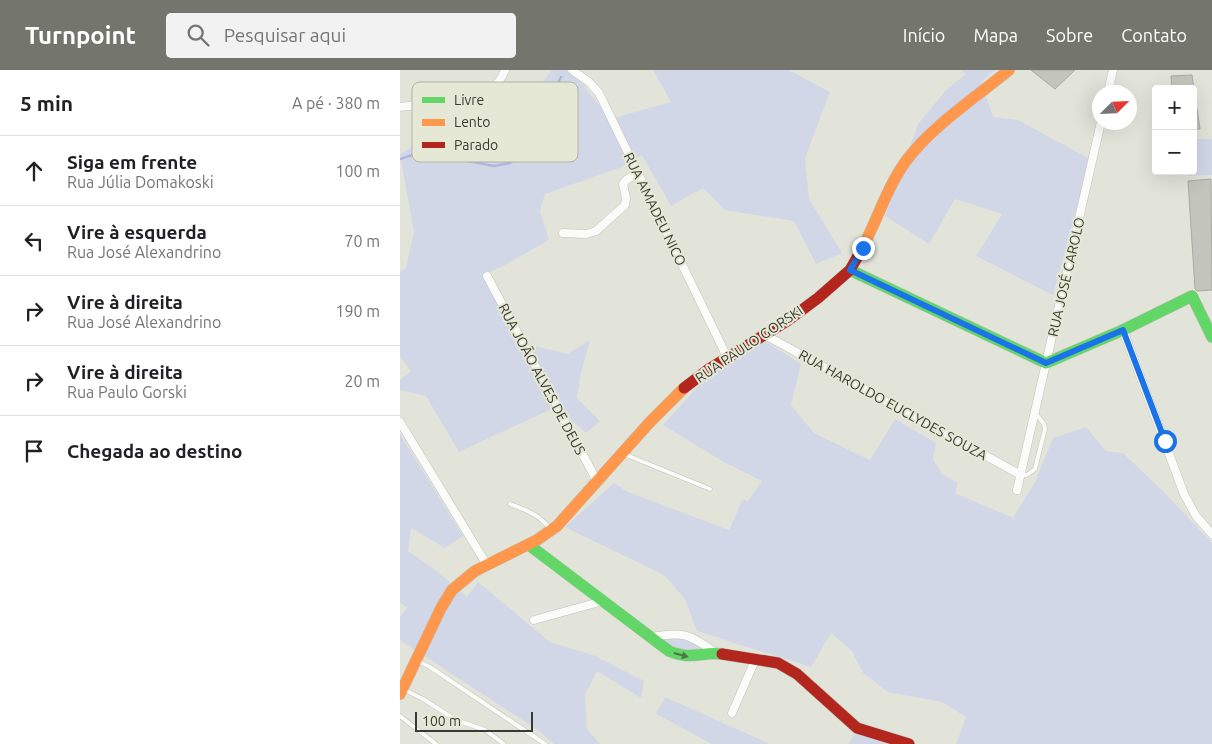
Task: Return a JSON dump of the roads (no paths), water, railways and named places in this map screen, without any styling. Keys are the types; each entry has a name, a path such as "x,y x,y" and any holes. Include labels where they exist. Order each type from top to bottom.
{"street":[{"path":"498,82 505,70"},
{"name":"RUA AMADEU NICO","path":"572,70 590,82 599,93 727,357"},
{"name":"RUA PAULO GORSKI","path":"401,692 441,608 452,590 467,576 529,545 551,531 681,391 708,369 765,335 818,298 850,270 863,248 890,187 907,160 933,132 1009,70"},
{"path":"1110,85 1113,70"},
{"name":"RUA JOSÉ CAROLO","path":"1018,490 1099,130"},
{"path":"563,233 586,234 596,231 625,205 626,198 623,184 638,173"},
{"path":"850,270 1046,363 1123,330 1192,296 1212,337"},
{"name":"RUA JOÃO ALVES DE DEUS","path":"488,276 597,481"},
{"path":"1123,330 1184,494 1196,516 1212,534"},
{"name":"RUA HAROLDO EUCLYDES SOUZA","path":"765,335 1021,475"},
{"path":"400,422 487,565"},
{"path":"529,545 669,651 684,656 699,657 716,653 778,663 787,667 808,683 857,728 909,744"},
{"path":"534,620 603,601"},
{"path":"651,637 676,633 683,634 698,640 716,653"},
{"path":"732,713 756,658"}],"lane":[{"path":"1021,475 1027,475 1035,469 1045,429 1044,424 1035,413"},
{"path":"622,454 710,489"},
{"path":"510,504 544,521 551,531"},
{"path":"416,660 430,667 545,744"},
{"path":"401,692 424,699 456,720 485,730 504,744"},
{"path":"400,716 436,744"}],"waterway":[{"path":"558,82 561,77"},
{"path":"400,159 412,155"},
{"path":"473,162 494,166 511,162"}]}
